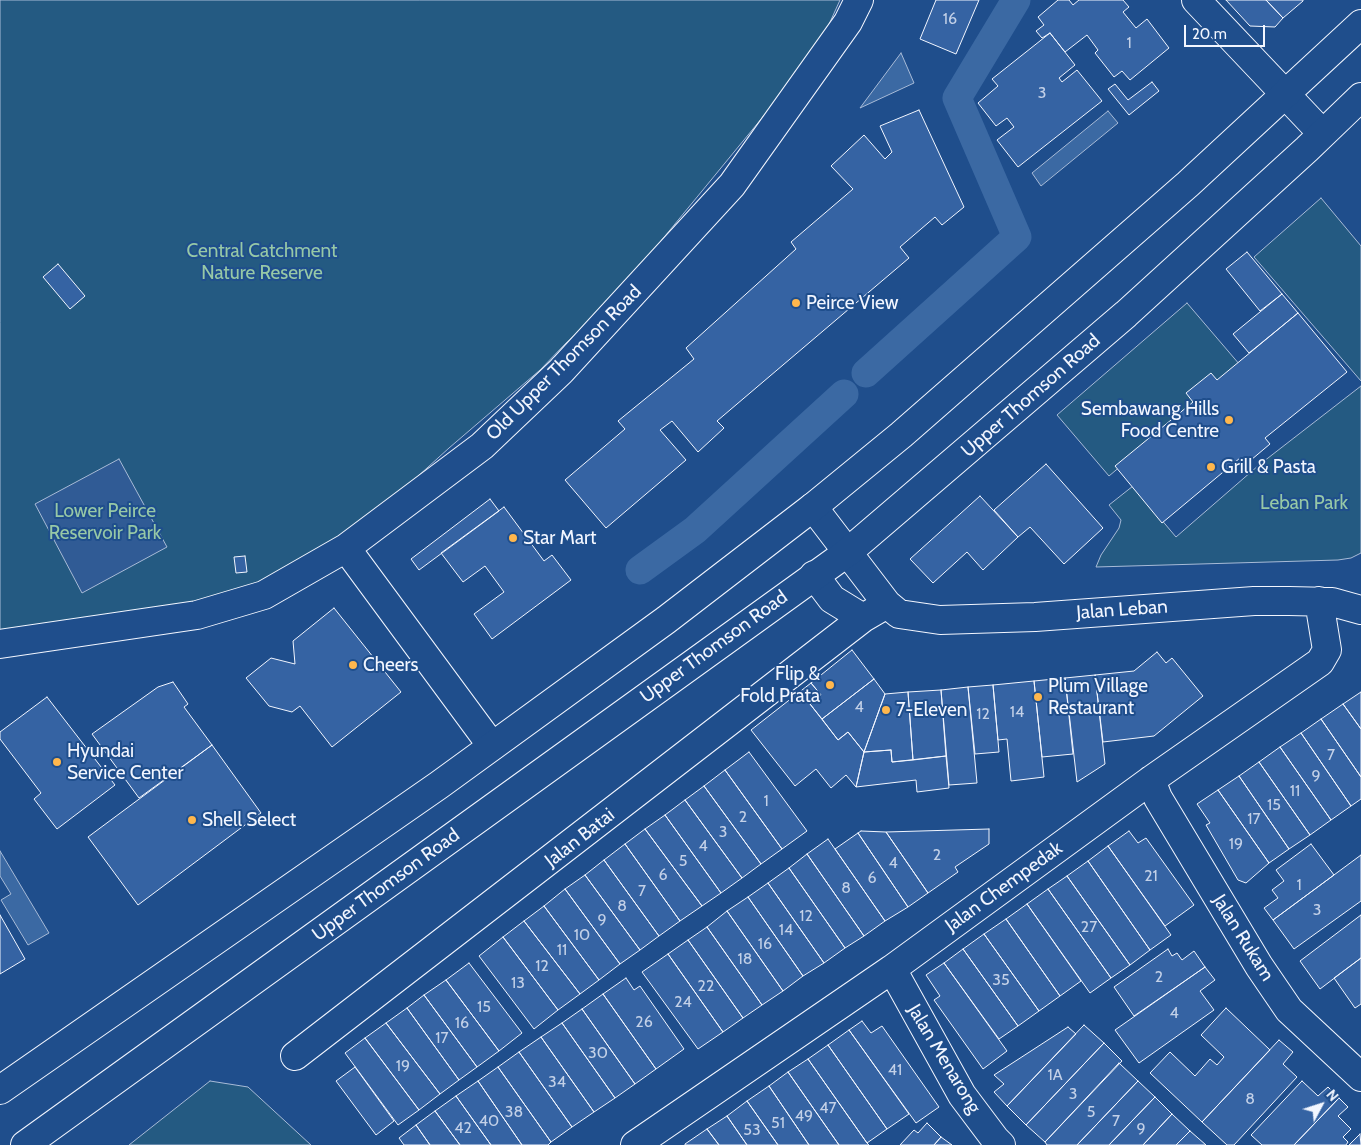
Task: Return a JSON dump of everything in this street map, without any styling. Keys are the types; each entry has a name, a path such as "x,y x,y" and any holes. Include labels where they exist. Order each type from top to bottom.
{"street":[{"name":"Old Upper Thomson Road","path":"0,644 197,615 264,596 346,548 482,446 574,358 732,185 848,22 859,0"},
{"path":"1196,0 1322,133"},
{"path":"0,1090 336,857 492,746 666,620 813,507 901,435 1188,184 1361,24"},
{"name":"Upper Thomson Road","path":"25,1145 848,552 1126,314 1361,97"},
{"name":"Jalan Leban","path":"813,507 887,604 898,614 940,620 1035,617 1254,601 1332,602 1361,610"},
{"path":"346,548 492,746"},
{"path":"814,575 832,598 863,618 887,604"},
{"name":"Jalan Chempedak","path":"635,1145 892,969 1151,780 1320,662 1327,650 1319,601"},
{"name":"Jalan Batai","path":"295,1056 863,618"},
{"name":"Jalan Rukam","path":"1151,780 1158,798 1259,966 1289,1010 1361,1077"},
{"name":"Jalan Menarong","path":"892,969 962,1095 1001,1145"}],"green space":[{"name":"Central Catchment Nature Reserve","path":"0,0 840,0 817,51 610,303 566,343 540,370 384,507 270,585 0,645"},
{"path":"1321,198 1361,246 1361,381 1254,257"},
{"path":"1187,303 1240,365 1109,476 1057,415"},
{"name":"Leban Park","path":"1361,386 1361,553 1351,558 1338,560 1096,567 1101,555 1119,528 1121,520 1109,505 1133,486 1176,537 1259,465"},
{"path":"210,1081 248,1087 311,1145 129,1145"}],"shaded area":[{"path":"901,53 914,83 860,108"},
{"path":"1108,111 1118,123 1041,186 1032,173"},
{"path":"119,459 167,547 82,593 35,504"},
{"path":"0,851 49,933 28,945 1,900 11,894 0,876"}],"building":[{"path":"936,0 979,0 956,54 920,39"},
{"path":"1058,0 1069,0 1073,5 1079,0 1123,0 1129,7 1123,12 1136,28 1147,19 1169,48 1130,80 1122,71 1114,77 1095,53 1098,50 1087,35 1065,52 1050,33 1042,38 1036,31 1044,25 1038,17"},
{"path":"1226,0 1266,0 1283,18 1275,27 1250,26"},
{"path":"1266,0 1303,0 1303,1 1283,18"},
{"path":"1050,33 1075,65 1059,78 1062,82 1077,70 1102,101 1018,167 997,140 1014,127 1007,118 996,126 978,103 998,86 992,79"},
{"path":"1152,82 1159,91 1129,115 1108,89 1115,84 1128,100"},
{"name":"Peirce View","path":"919,110 964,207 942,225 935,217 900,247 909,258 717,421 724,428 698,452 672,421 660,430 686,460 606,528 565,480 625,429 618,421 694,359 686,348 796,249 791,242 853,189 831,166 864,135 885,159 892,152 880,126"},
{"path":"1247,252 1282,294 1260,311 1226,269"},
{"path":"58,264 85,296 70,309 43,277"},
{"path":"1282,294 1298,313 1249,353 1233,334"},
{"name":"Sembawang Hills Food Centre","path":"1298,313 1347,372 1265,438 1270,444 1245,465 1240,458 1162,523 1115,466 1193,402 1186,393 1211,373 1217,380"},
{"path":"1046,464 1103,528 1064,564 1030,527 1018,537 994,510"},
{"path":"980,496 1018,537 983,570 967,552 933,583 910,559"},
{"path":"490,499 499,511 419,570 411,559"},
{"path":"504,507 544,561 552,555 571,580 492,639 474,614 504,592 485,566 463,582 441,553"},
{"path":"245,556 247,572 236,573 234,557"},
{"path":"334,608 401,692 332,747 300,706 292,712 269,706 246,678 271,658 295,664 293,641"},
{"path":"852,650 874,679 822,719 810,704 821,695 811,683"},
{"path":"1157,652 1166,663 1172,658 1203,696 1154,736 1103,742 1095,675 1134,671"},
{"path":"1095,675 1105,764 1077,782 1065,678"},
{"path":"1065,678 1073,754 1042,757 1034,681"},
{"path":"874,679 885,694 864,752 848,732 838,740 822,719"},
{"path":"1034,681 1044,777 1011,781 1007,739 998,740 993,685"},
{"path":"173,682 188,704 184,707 212,745 139,798 92,734 158,687"},
{"path":"811,683 821,695 810,704 838,740 848,732 864,752 856,787 846,775 831,788 816,769 795,786 751,730"},
{"path":"993,685 999,752 975,754 968,687"},
{"path":"968,687 977,783 949,785 941,690"},
{"path":"941,690 946,756 913,760 908,692"},
{"path":"908,692 913,760 892,762 891,750 864,752 885,694"},
{"path":"1361,692 1361,729 1343,704"},
{"name":"Hyundai Service Center","path":"47,697 115,785 57,829 34,799 41,793 0,739 0,732"},
{"path":"1343,704 1361,729 1361,777 1321,719"},
{"path":"1321,719 1361,777 1361,799 1351,806 1301,733"},
{"path":"1301,733 1351,806 1331,820 1280,747"},
{"path":"212,745 261,813 138,905 88,837"},
{"path":"1280,747 1331,820 1310,835 1259,762"},
{"path":"891,750 892,762 946,756 949,788 917,792 916,780 856,787 864,752"},
{"path":"749,752 807,831 782,849 725,770"},
{"path":"1259,762 1310,835 1289,849 1239,776"},
{"path":"725,770 782,849 761,864 704,786"},
{"path":"1239,776 1289,849 1269,863 1218,790"},
{"path":"704,786 761,864 742,878 685,800"},
{"path":"1218,790 1269,863 1246,883 1238,880 1206,825 1210,823 1197,804"},
{"path":"685,800 742,878 721,893 665,815"},
{"path":"665,815 721,893 702,906 645,829"},
{"path":"645,829 702,906 680,921 625,844"},
{"path":"989,829 989,844 955,867 958,872 928,893 886,832"},
{"path":"861,831 886,832 928,893 908,907 858,833"},
{"path":"1129,831 1138,843 1146,838 1194,905 1165,926 1108,846"},
{"path":"858,833 908,907 885,921 835,849"},
{"path":"828,839 885,921 864,936 807,854"},
{"path":"625,844 680,921 659,936 604,860"},
{"path":"1311,844 1334,875 1273,920 1264,908 1278,898 1272,890 1284,881 1276,870"},
{"path":"1108,846 1171,935 1150,950 1088,861"},
{"path":"807,854 864,936 845,948 789,868"},
{"path":"1361,855 1361,901 1294,949 1273,920"},
{"path":"604,860 659,936 640,950 585,875"},
{"path":"1088,861 1150,950 1130,965 1067,876"},
{"path":"789,868 845,948 824,963 768,883"},
{"path":"585,875 640,950 620,964 565,889"},
{"path":"1067,876 1130,965 1111,978 1048,889"},
{"path":"768,883 824,963 803,976 748,897"},
{"path":"565,889 620,964 599,980 544,906"},
{"path":"1048,889 1111,978 1090,993 1027,904"},
{"path":"748,897 803,976 783,991 727,911"},
{"path":"1027,904 1081,981 1060,996 1006,919"},
{"path":"544,906 599,980 580,994 524,921"},
{"path":"727,911 783,991 762,1005 707,927"},
{"path":"0,915 25,959 0,974"},
{"path":"1361,915 1361,958 1320,989 1300,961"},
{"path":"1006,919 1060,996 1039,1011 984,934"},
{"path":"524,921 580,994 558,1010 503,937"},
{"path":"707,927 762,1005 743,1018 688,940"},
{"path":"984,934 1039,1011 1018,1026 963,949"},
{"path":"503,937 558,1010 534,1029 479,956"},
{"path":"688,940 743,1018 723,1032 668,954"},
{"path":"963,949 1018,1026 999,1039 944,963"},
{"path":"1168,949 1172,956 1177,953 1182,960 1194,951 1205,967 1134,1016 1114,987"},
{"path":"668,954 723,1032 698,1049 642,972"},
{"path":"1361,958 1361,1004 1355,1008 1334,978"},
{"path":"469,963 522,1033 499,1051 446,980"},
{"path":"944,963 1007,1051 983,1069 934,1000 940,996 926,975"},
{"path":"1205,967 1215,980 1200,991 1214,1010 1139,1063 1115,1030"},
{"path":"626,978 634,990 640,986 684,1049 656,1069 603,994"},
{"path":"446,980 499,1051 477,1067 424,995"},
{"path":"603,994 656,1069 635,1084 582,1009"},
{"path":"424,995 477,1067 459,1080 407,1008"},
{"path":"407,1008 459,1080 440,1094 386,1023"},
{"path":"1226,1008 1270,1050 1202,1122 1150,1073 1170,1052 1195,1076 1210,1059 1217,1065 1224,1057 1201,1035"},
{"path":"582,1009 635,1084 615,1098 562,1023"},
{"path":"862,1021 871,1033 882,1026 939,1107 916,1123 849,1030"},
{"path":"386,1023 440,1094 419,1110 365,1038"},
{"path":"562,1023 615,1098 594,1112 541,1037"},
{"path":"1084,1025 1104,1043 1026,1125 1007,1106"},
{"path":"1068,1027 1076,1034 1007,1106 994,1092 1004,1084 994,1075"},
{"path":"849,1030 909,1114 887,1129 828,1045"},
{"path":"541,1037 594,1112 572,1127 519,1052"},
{"path":"365,1038 419,1110 398,1125 345,1053"},
{"path":"1279,1040 1293,1052 1283,1064 1297,1077 1234,1145 1227,1145 1202,1122"},
{"path":"1104,1043 1122,1061 1045,1142 1026,1125"},
{"path":"828,1045 887,1129 867,1143 808,1059"},
{"path":"519,1052 572,1127 551,1142 498,1067"},
{"path":"808,1059 869,1145 839,1145 788,1072"},
{"path":"1119,1063 1138,1081 1077,1145 1047,1145 1045,1142"},
{"path":"355,1067 394,1121 376,1135 336,1081"},
{"path":"498,1067 551,1142 548,1145 522,1145 478,1081"},
{"path":"788,1072 839,1145 809,1145 769,1086"},
{"path":"478,1081 522,1145 491,1145 456,1096"},
{"path":"1138,1081 1155,1097 1109,1145 1077,1145"},
{"path":"1302,1081 1318,1096 1328,1087 1339,1098 1294,1145 1262,1145 1251,1135"},
{"path":"769,1086 809,1145 778,1145 747,1101"},
{"path":"456,1096 491,1145 460,1145 435,1111"},
{"path":"1155,1097 1172,1114 1143,1145 1109,1145"},
{"path":"1339,1098 1348,1107 1338,1116 1351,1129 1343,1137 1348,1142 1346,1145 1294,1145"},
{"path":"747,1101 778,1145 747,1145 727,1116"},
{"path":"435,1111 460,1145 430,1145 416,1125"},
{"path":"1172,1114 1190,1131 1176,1145 1143,1145"},
{"path":"727,1116 747,1145 719,1145 707,1129"},
{"path":"927,1123 941,1137 934,1145 900,1145 914,1130 918,1133"},
{"path":"416,1125 430,1145 404,1145 399,1138"},
{"path":"707,1129 719,1145 685,1145 685,1144"},
{"path":"1190,1131 1206,1145 1176,1145"},
{"path":"1360,1134 1361,1145 1349,1145"},
{"path":"941,1137 952,1145 934,1145"}],"waterway":[{"path":"866,373 1017,237 957,98 1016,0"},
{"path":"640,570 695,530 844,394"}],"place":[{"name":"Peirce View","path":"796,303"},
{"name":"Sembawang Hills Food Centre","path":"1229,420"},
{"name":"Grill & Pasta","path":"1211,467"},
{"name":"Star Mart","path":"513,538"},
{"name":"Cheers","path":"353,665"},
{"name":"Flip & Fold Prata","path":"830,685"},
{"name":"Plum Village Restaurant","path":"1038,697"},
{"name":"7-Eleven","path":"886,710"},
{"name":"Hyundai Service Center","path":"57,762"},
{"name":"Shell Select","path":"192,820"}],"park label":[{"name":"Lower Peirce Reservoir Park","path":"105,522"}]}
